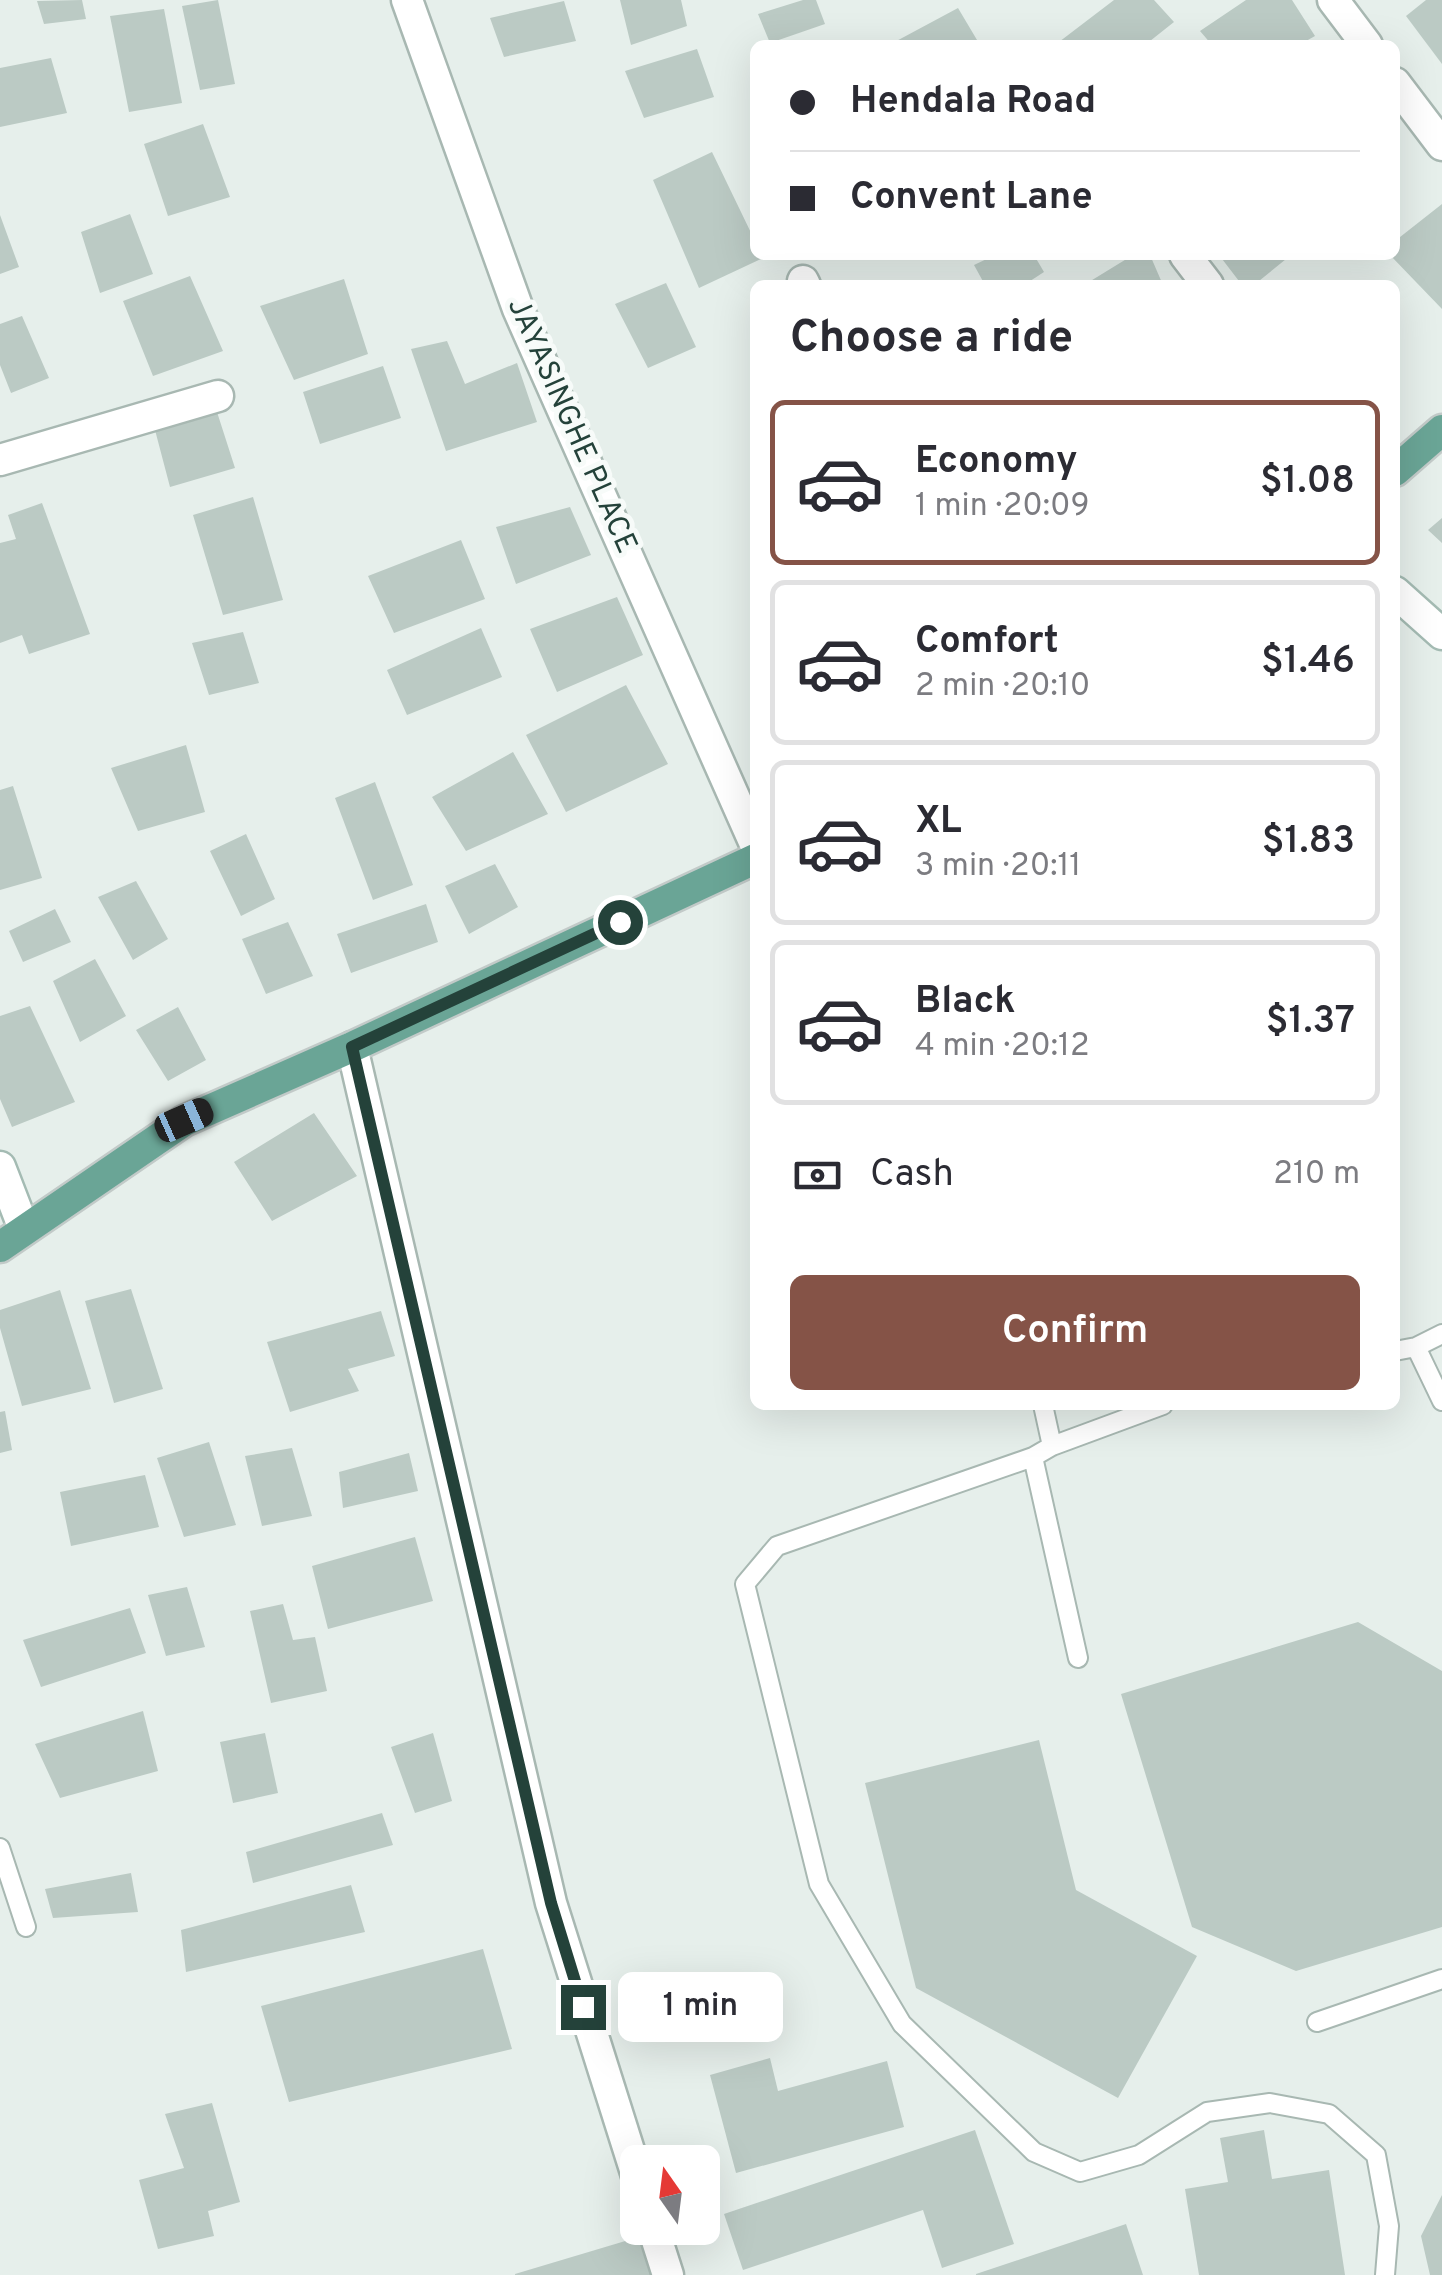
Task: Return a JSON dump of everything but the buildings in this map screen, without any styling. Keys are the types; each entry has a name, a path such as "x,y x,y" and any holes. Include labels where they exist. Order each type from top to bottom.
{"main road":[{"path":"1400,468 1442,430"},
{"path":"12,1238 184,1120 352,1047 750,861"}],"street":[{"name":"JAYASINGHE PLACE","path":"407,0 518,310 750,833"},
{"path":"1333,0 1362,40"},
{"path":"1400,90 1442,146"},
{"path":"1189,260 1204,280"},
{"path":"0,460 218,396"},
{"path":"1400,596 1442,634"},
{"path":"352,1047 551,1903 627,2145"},
{"path":"0,1167 12,1238"},
{"path":"658,2245 668,2275"}],"lane":[{"path":"1400,1350 1442,1334"},
{"path":"1416,1347 1442,1401"},
{"path":"1044,1410 1052,1446"},
{"path":"1149,1410 1052,1446 1033,1457 777,1546 745,1584 820,1884 902,2024 1034,2152 1080,2172 1138,2155 1208,2112 1270,2103 1329,2114 1376,2155 1390,2226 1385,2275"},
{"path":"1033,1457 1078,1658"},
{"path":"0,1848 26,1927"},
{"path":"1317,2022 1442,1979"}],"route":[{"path":"583,2007 551,1903 352,1047 620,922"}]}
